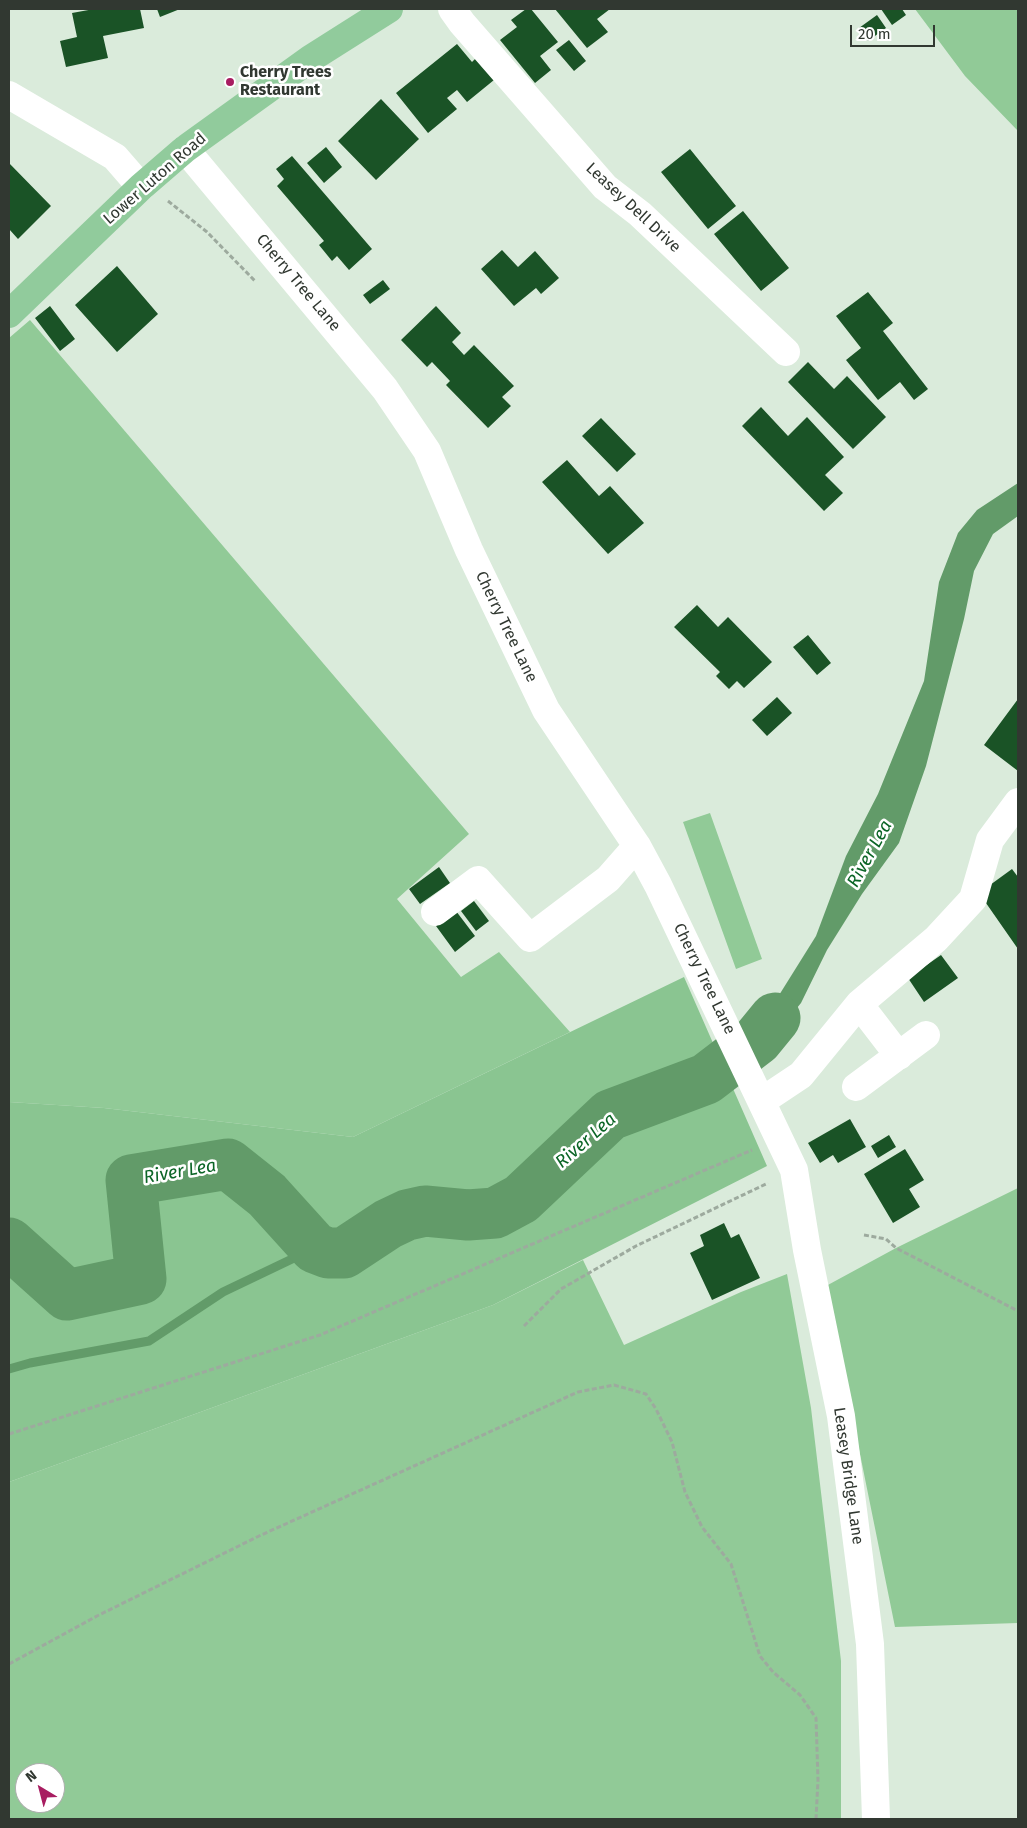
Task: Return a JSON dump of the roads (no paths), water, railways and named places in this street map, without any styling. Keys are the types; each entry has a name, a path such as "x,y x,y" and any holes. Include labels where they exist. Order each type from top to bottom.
{"main road":[{"name":"Lower Luton Road","path":"9,314 141,187 185,149 310,59 389,9"}],"street":[{"name":"Leasey Dell Drive","path":"452,9 462,23 605,187 640,214 786,352"},
{"path":"9,95 115,157 141,187"},
{"name":"Cherry Tree Lane","path":"185,149 385,389 427,451 468,550 546,710 637,846 658,885 780,1138"},
{"path":"762,1101 800,1075 858,1004 936,939 973,899 990,840 1018,802"},
{"path":"435,912 478,880 530,938 608,879 637,846"},
{"path":"858,1004 899,1056"},
{"path":"856,1087 926,1035"},
{"name":"Leasey Bridge Lane","path":"780,1138 794,1170 807,1250 841,1416 870,1644 876,1819"}],"water":[{"path":"1018,483 1018,516 993,534 974,571 964,619 926,766 899,843 862,894 827,950 801,1003 765,1047 728,1077 720,1058 776,1000 816,936 846,856 878,794 924,681 939,582 958,533 977,510"}],"waterway":[{"name":"River Lea","path":"9,1243 67,1295 141,1279 131,1180 228,1164 267,1195 315,1248 328,1253 344,1253 388,1224 407,1215 425,1211 468,1215 495,1213 521,1199 610,1115 706,1079 757,1040 775,1018"},
{"path":"9,1369 30,1363 149,1341 223,1292 315,1248"}],"place":[{"name":"Cherry Trees Restaurant","path":"230,82"}]}
